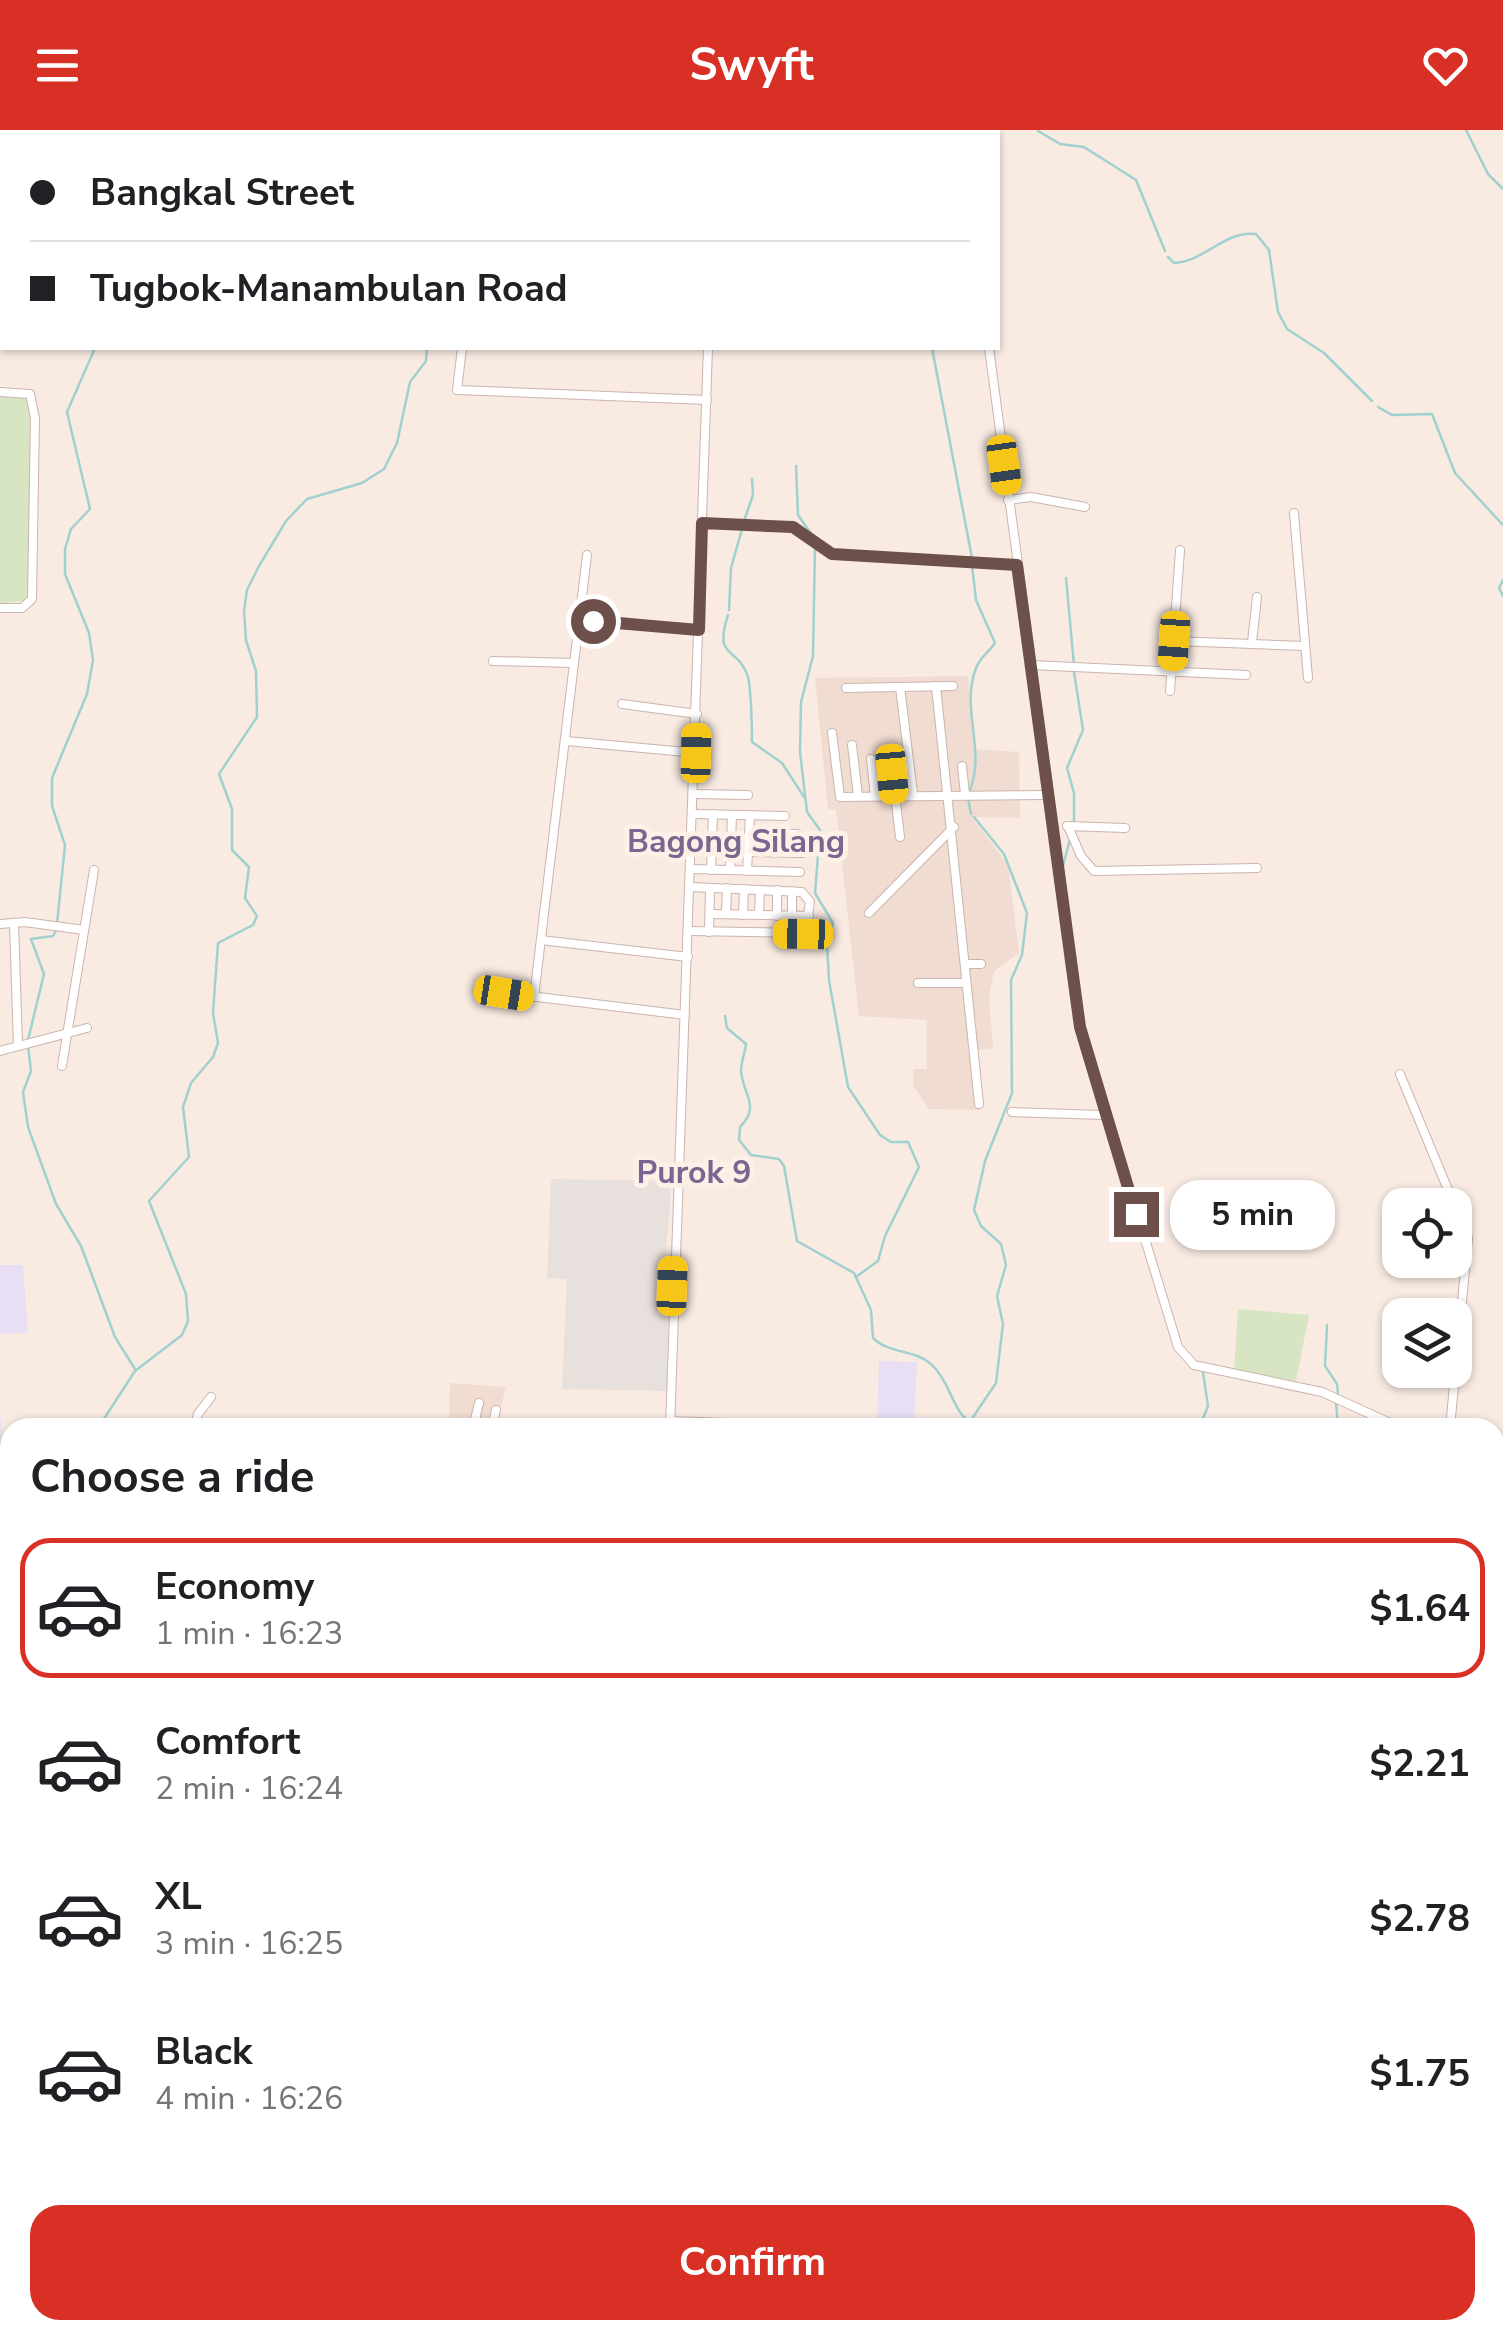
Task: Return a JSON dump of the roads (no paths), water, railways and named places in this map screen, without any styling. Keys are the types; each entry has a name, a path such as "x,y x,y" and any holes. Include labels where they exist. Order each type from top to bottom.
{"street":[{"path":"462,350 458,390 707,400"},
{"path":"670,1418 708,350"},
{"path":"989,350 1080,1027 1104,1114 1184,1360 1322,1392 1379,1418"},
{"path":"0,393 30,394 35,418 32,599 26,607 0,607"},
{"path":"1008,500 1031,497 1085,507"},
{"path":"1294,513 1308,678"},
{"path":"702,523 793,527 832,554 1017,565"},
{"path":"1170,691 1180,550"},
{"path":"534,997 587,555"},
{"path":"1252,642 1257,597"},
{"path":"580,617 699,630"},
{"path":"1174,641 1305,646"},
{"path":"493,660 574,663"},
{"path":"1031,665 1246,674"},
{"path":"936,686 954,828 980,1104"},
{"path":"846,688 953,686"},
{"path":"900,687 914,794"},
{"path":"622,704 697,714"},
{"path":"832,733 840,797 1049,795"},
{"path":"566,741 696,753"},
{"path":"852,744 858,796"},
{"path":"890,752 900,838"},
{"path":"871,759 875,796"},
{"path":"962,766 964,794"},
{"path":"695,794 748,794"},
{"path":"694,814 785,816"},
{"path":"711,870 713,814"},
{"path":"730,870 732,815"},
{"path":"747,870 750,816"},
{"path":"1053,825 1126,828"},
{"path":"1068,826 1081,856 1094,871 1257,868"},
{"path":"868,913 954,828"},
{"path":"749,834 797,834"},
{"path":"748,852 803,853"},
{"path":"691,869 800,872"},
{"path":"62,1066 94,870"},
{"path":"689,931 806,932 809,916 809,896 792,891 690,887"},
{"path":"709,932 710,888"},
{"path":"726,888 726,914"},
{"path":"743,915 744,889"},
{"path":"760,890 760,915"},
{"path":"776,916 777,890"},
{"path":"792,891 792,916"},
{"path":"710,914 809,916"},
{"path":"14,923 18,1046"},
{"path":"0,924 84,930"},
{"path":"541,940 688,957"},
{"path":"965,964 981,964"},
{"path":"918,984 966,983"},
{"path":"504,993 685,1015"},
{"path":"0,1051 87,1028"},
{"path":"1400,1074 1468,1238 1451,1418"},
{"path":"1012,1112 1104,1114"},
{"path":"197,1418 211,1397"},
{"path":"475,1418 479,1404"},
{"path":"494,1418 496,1410"}],"waterway":[{"path":"1466,130 1488,174 1503,189"},
{"path":"1038,131 1060,144 1084,147 1136,180 1165,251"},
{"path":"1168,257 1174,263 1185,261 1234,237 1256,234 1269,250 1278,312 1287,329 1324,353 1372,401"},
{"path":"57,924 65,845 52,806 52,778 87,694 93,660 89,633 65,574 65,549 71,529 90,509 67,412 94,350"},
{"path":"104,1418 135,1371 182,1335 188,1321 186,1294 149,1201 189,1157 183,1107 191,1083 213,1057 218,1043 213,1013 218,943 253,925 257,916 245,898 249,867 232,850 232,809 219,774 257,717 256,671 246,640 247,590 286,521 307,499 362,483 384,469 397,443 410,382 426,361 427,350"},
{"path":"932,350 972,558"},
{"path":"1378,407 1392,415 1432,414 1455,473 1503,525"},
{"path":"796,466 798,515 812,535"},
{"path":"744,521 753,495 752,479"},
{"path":"729,610 731,568 742,529"},
{"path":"815,546 813,656 801,702 800,752 807,812 820,830 815,893 833,923 827,945 829,980 848,1087 880,1135 891,1142 908,1142 919,1167 885,1236 878,1261 856,1277"},
{"path":"969,792 975,761 972,683 978,664 995,643 976,600 972,565"},
{"path":"1066,578 1074,665"},
{"path":"1503,580 1499,588 1503,596"},
{"path":"728,615 723,640 748,677 752,742 782,763 804,797"},
{"path":"1074,672 1083,730 1067,768 1074,793 1074,822"},
{"path":"968,798 971,814"},
{"path":"973,1418 996,1383 1003,1324 997,1296 1006,1265 1001,1244 981,1226 974,1210 985,1161 1012,1093 1011,980 1022,955 1027,913 1004,854 974,817"},
{"path":"1062,870 1070,839"},
{"path":"28,1040 44,974 31,939 53,936 57,929"},
{"path":"725,1016 727,1028 746,1044 741,1071 750,1106 740,1127 739,1140 751,1155 779,1159 784,1166 797,1241 854,1273 871,1310 873,1338 931,1364 964,1418"},
{"path":"28,1046 31,1071 23,1092 28,1127 56,1204 81,1246 115,1337 135,1369"},
{"path":"1327,1325 1325,1366 1337,1384 1338,1394"},
{"path":"1203,1372 1208,1406 1203,1418"},
{"path":"1336,1402 1337,1418"}],"district":[{"name":"Bagong Silang","path":"736,841"},
{"name":"Purok 9","path":"694,1172"}]}
